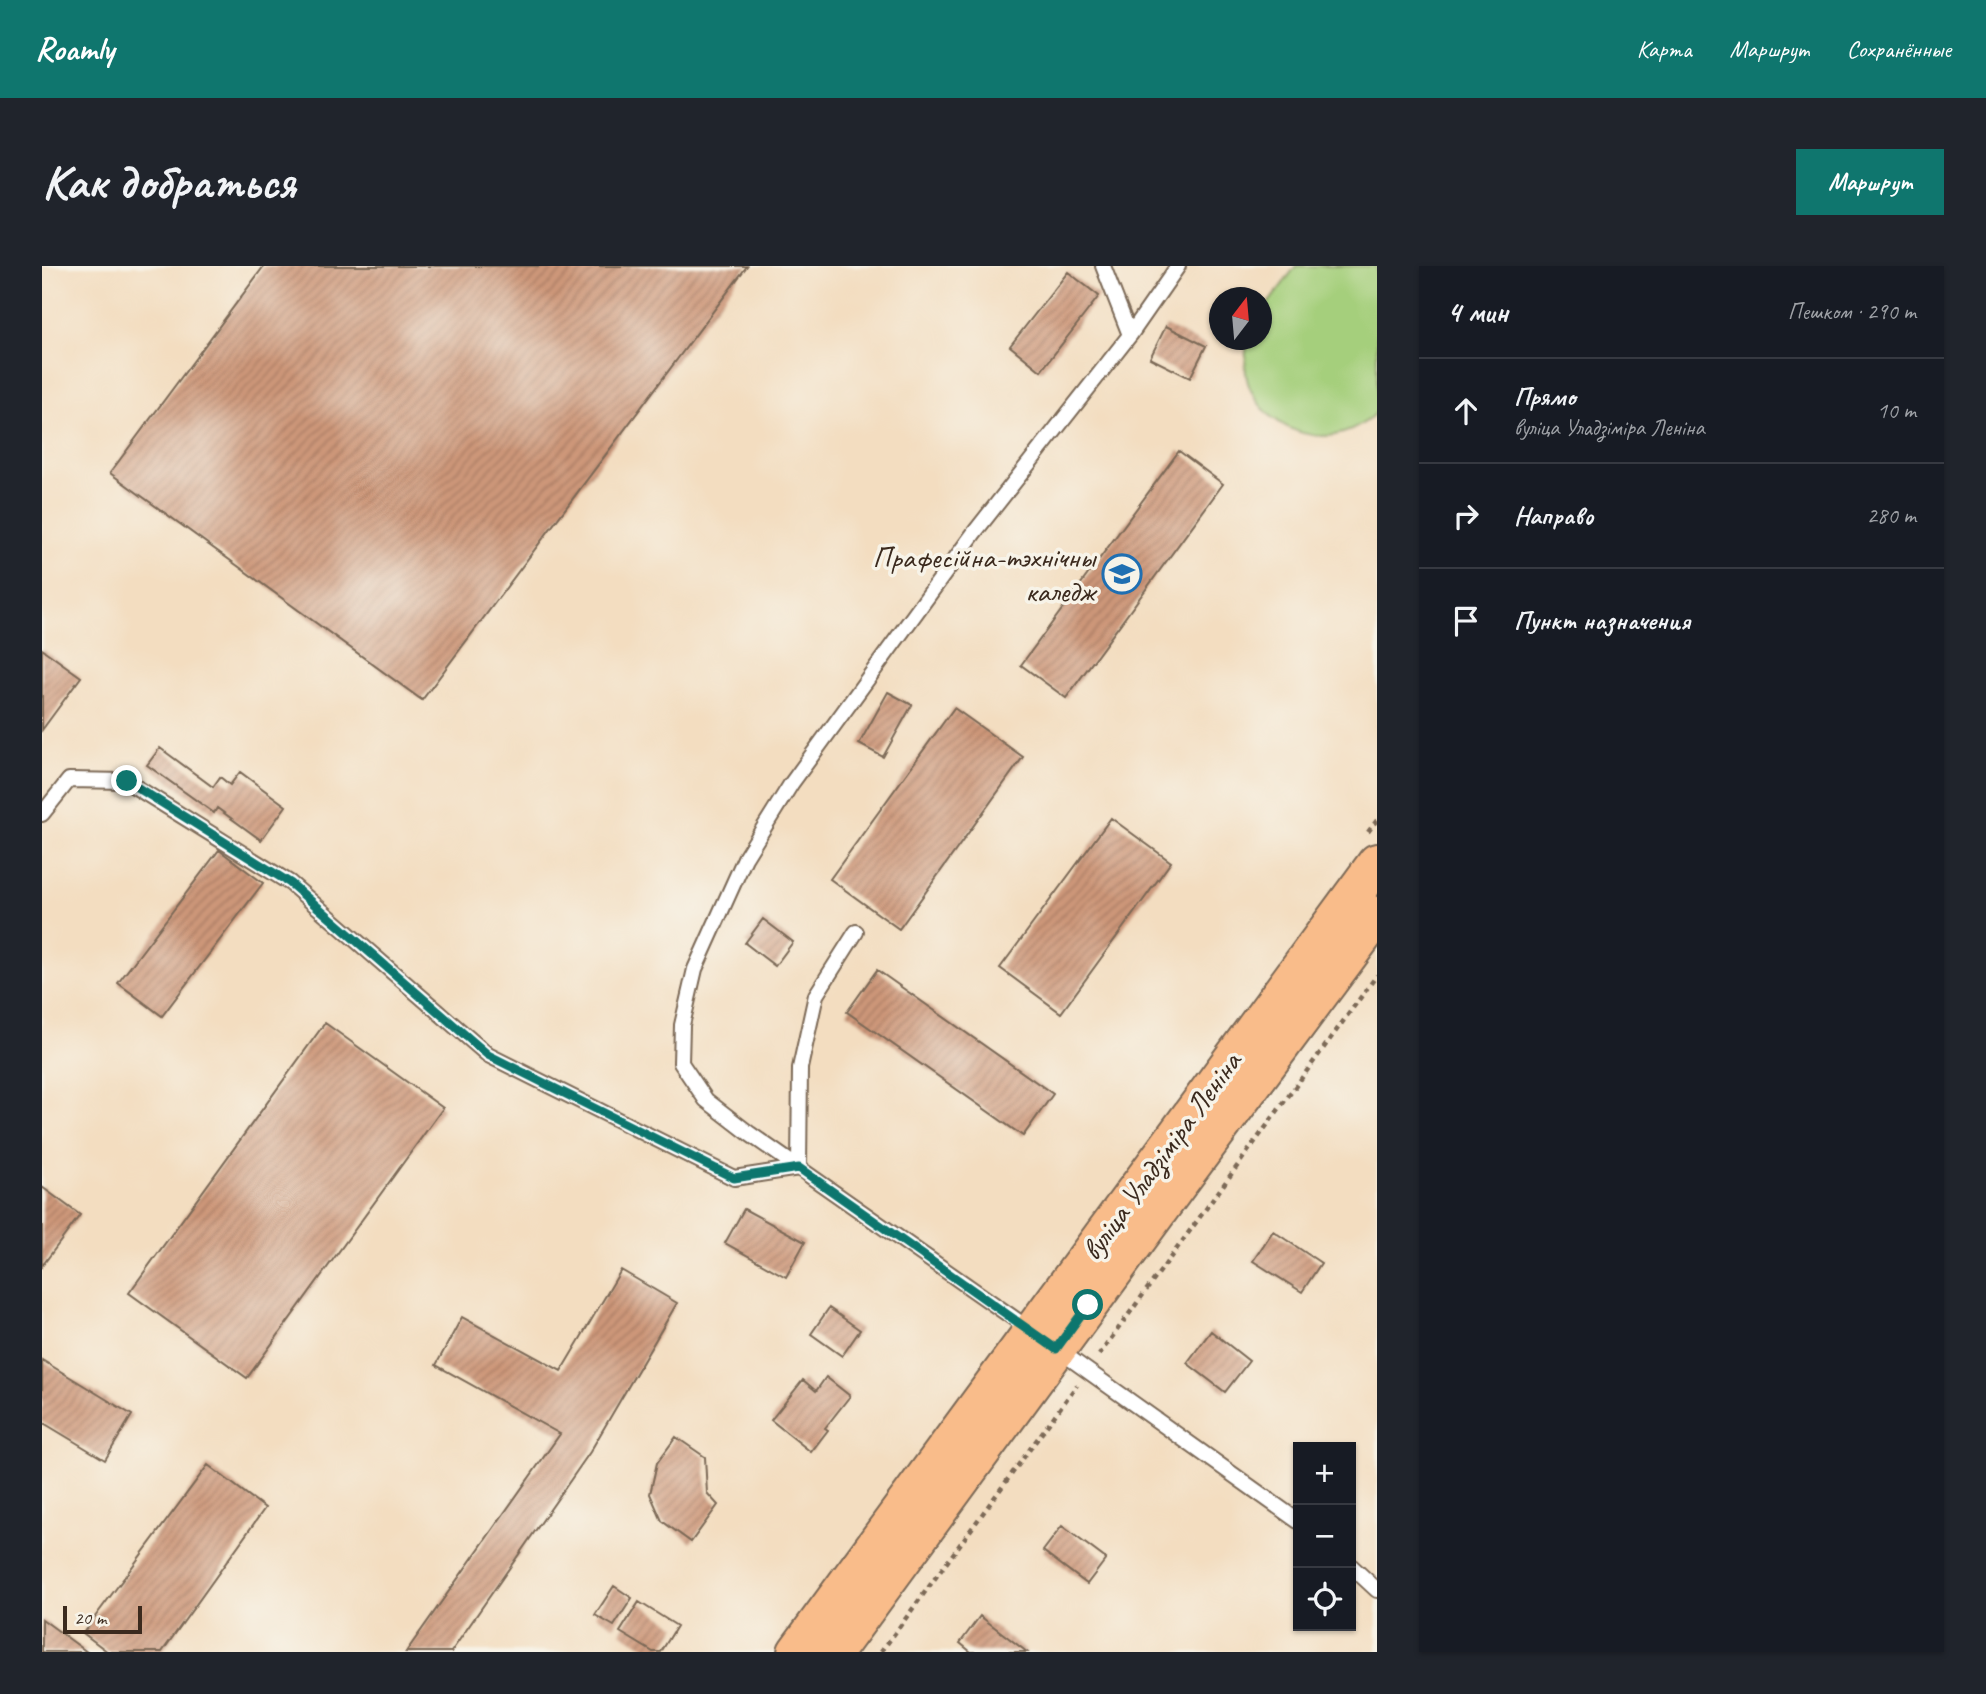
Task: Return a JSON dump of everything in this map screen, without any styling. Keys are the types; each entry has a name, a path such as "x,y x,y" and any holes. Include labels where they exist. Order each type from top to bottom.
{"main road":[{"name":"вуліца Уладзіміра Леніна","path":"834,1652 1044,1340 1377,863"},
{"name":"вуліца Уладзіміра Леніна","path":"797,1652 1377,915"}],"lane":[{"path":"1103,266 1130,335"},
{"path":"1178,266 1130,335 974,533 791,784 745,858 695,969 682,1025 681,1063 706,1100 1293,1517"},
{"path":"42,814 69,780 127,781 290,883 488,1055 734,1178 799,1168"},
{"path":"799,1168 800,1068 816,995 856,932"},
{"path":"1353,1568 1377,1590"}],"path":[{"path":"881,1652 1377,975"}],"green space":[{"path":"1296,266 1377,266 1377,411 1367,421 1335,435 1319,436 1288,427 1262,408 1248,382 1245,361 1246,350 1272,350 1272,298"}],"building":[{"path":"264,266 747,266 422,700 110,473"},
{"path":"1068,272 1099,296 1041,371 1010,346"},
{"path":"1166,326 1206,346 1190,378 1150,358"},
{"name":"Прафесійна-тэхнічны каледж","path":"1179,451 1223,484 1066,698 1021,665"},
{"path":"42,649 81,677 42,730"},
{"path":"888,692 912,705 883,757 859,744"},
{"path":"954,708 1023,757 899,929 830,879"},
{"path":"160,748 213,787 220,777 230,785 240,772 286,806 261,840 217,808 214,813 147,765"},
{"path":"1111,818 1171,862 1061,1013 1000,968"},
{"path":"219,850 263,883 162,1016 118,983"},
{"path":"763,919 793,942 775,966 745,943"},
{"path":"877,970 1053,1094 1023,1136 847,1012"},
{"path":"325,1023 443,1108 247,1378 129,1293"},
{"path":"42,1187 80,1215 42,1266"},
{"path":"744,1209 805,1242 786,1277 725,1243"},
{"path":"1273,1231 1321,1263 1302,1292 1253,1261"},
{"path":"621,1270 677,1303 590,1452 451,1652 406,1652 560,1434 436,1365 462,1317 561,1371"},
{"path":"829,1308 860,1330 842,1356 811,1334"},
{"path":"1211,1331 1249,1361 1225,1392 1187,1363"},
{"path":"42,1360 132,1415 105,1460 42,1422"},
{"path":"826,1377 850,1396 825,1428 828,1430 811,1452 771,1420 803,1380 816,1391"},
{"path":"676,1437 705,1457 707,1493 718,1505 691,1542 662,1521 650,1494 657,1463"},
{"path":"208,1465 265,1508 162,1652 108,1652 83,1633"},
{"path":"1062,1526 1106,1559 1087,1584 1043,1551"},
{"path":"614,1586 632,1598 614,1626 595,1615"},
{"path":"639,1602 677,1626 661,1652 653,1652 620,1632"},
{"path":"980,1616 1027,1652 971,1652 960,1643"},
{"path":"42,1619 87,1652 42,1652"}],"place":[{"name":"Прафесійна-тэхнічны каледж","path":"1122,574"}],"route":[{"path":"127,781 290,883 488,1055 734,1178 799,1168 1056,1349 1088,1305"}]}
